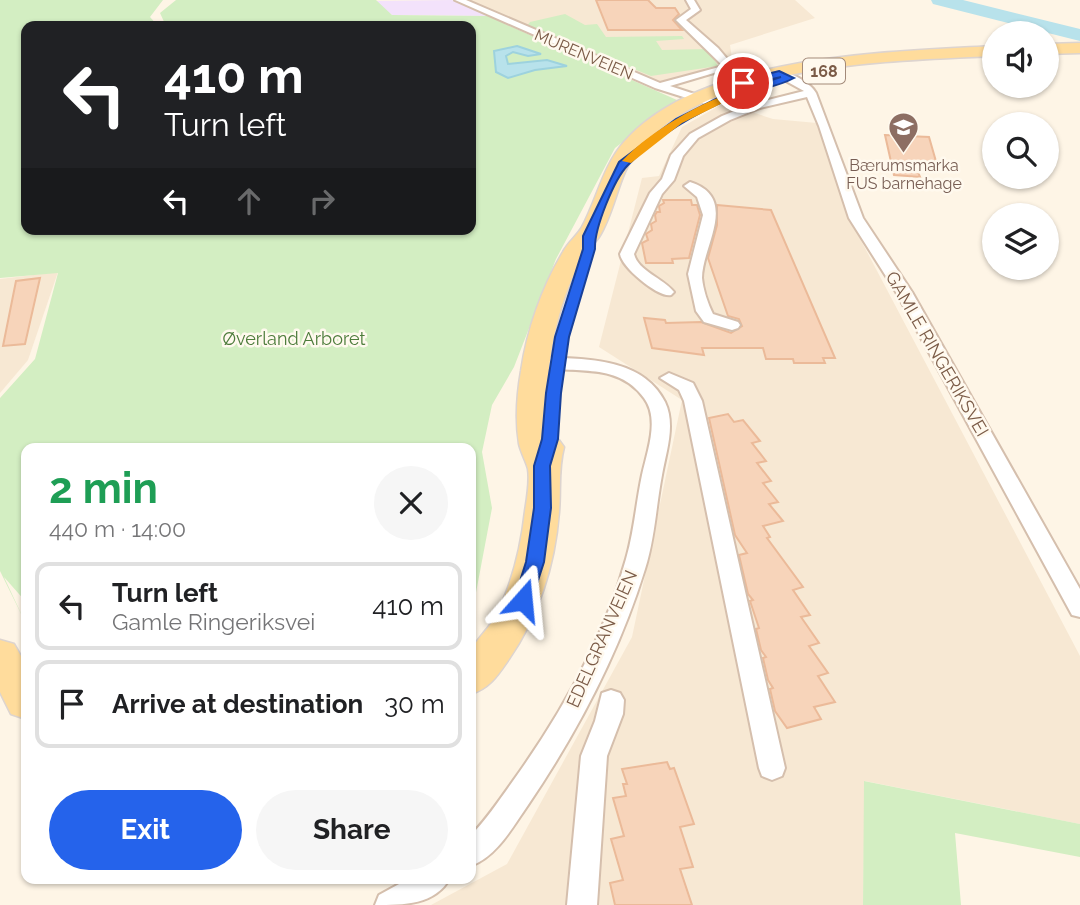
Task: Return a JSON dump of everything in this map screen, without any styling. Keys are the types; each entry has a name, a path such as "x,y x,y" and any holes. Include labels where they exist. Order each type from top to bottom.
{"main road":[{"path":"1059,49 1080,48"},
{"name":"168","path":"476,672 509,630 523,600 535,562 542,508 542,466 534,441 533,392 548,363 569,309 589,249 589,236 622,164 705,101 784,75 940,54 982,52"},
{"path":"0,654 21,693"}],"street":[{"name":"MURENVEIEN","path":"459,0 659,86 705,101"},
{"path":"659,86 729,67 715,50 680,20 696,10 690,0"},
{"path":"666,292 659,282 632,267 627,261 627,254 656,193 668,180 677,155 694,136 726,118 756,106 810,93 808,88 784,75"},
{"name":"GAMLE RINGERIKSVEI","path":"810,93 825,126 856,218 936,349 1080,609"},
{"path":"690,186 701,192 709,202 710,210 695,274 699,296 705,314 710,319 732,325"},
{"name":"EDELGRANVEIEN","path":"476,849 486,842 544,760 584,689 635,568 660,436 657,404 640,383 611,369 548,363"},
{"path":"669,378 687,387 693,401 772,768"},
{"path":"582,905 594,756 599,737 613,712 611,700"},
{"path":"390,905 427,884"}],"shaded area":[{"path":"452,0 488,16 392,15 375,1"},
{"path":"453,0 795,0 815,18 730,45 733,65 659,86 499,16 488,15"},
{"path":"724,103 773,119 817,123 856,231 1080,656 1080,824 865,781 863,905 431,905 470,884 476,884 476,881 507,864 632,637 682,400 599,347 642,178 659,176 682,127"},
{"path":"58,272 28,360 0,393 0,279"}],"green space":[{"name":"Øverland Arboret","path":"0,0 163,0 150,17 154,21 21,21 21,235 476,235 476,21 164,21 160,13 176,0 376,0 392,15 488,16 512,23 505,24 677,100 615,148 556,259 514,367 492,405 482,452 492,508 476,593 476,443 21,443 21,596 4,577 21,614 0,571 0,398 35,359 58,273 0,278"},
{"path":"565,14 585,25 597,24 606,37 682,36 684,39 656,41 662,50 708,49 718,66 651,76 527,26 530,22"},
{"path":"864,781 1080,824 1080,857 955,833 961,905 863,905"}],"water":[{"path":"517,46 541,54 528,56 513,52 506,56 508,64 547,60 567,66 535,70 508,78 496,72 494,51"}],"building":[{"path":"596,0 648,0 656,8 675,8 679,14 673,20 682,30 608,30"},
{"path":"885,135 929,137 937,165 922,164 924,172 918,172 920,177 894,175"},
{"path":"663,200 691,200 692,205 697,205 700,215 689,258 672,259 673,263 646,263 642,243 648,240 646,234 652,230 651,224 656,221 655,215 660,212 659,206 664,203"},
{"path":"717,205 771,210 835,358 823,358 825,363 794,363 793,359 766,359 763,348 702,348 704,355 652,348 644,318 665,320 666,323 701,322 731,333 742,326 739,319 728,316 708,258 717,225"},
{"path":"40,278 25,344 3,346 16,281"},
{"path":"728,414 734,422 743,420 760,441 752,443 766,461 757,463 771,481 763,483 778,502 769,504 783,521 763,526 770,537 767,538 803,587 793,590 810,615 801,617 819,643 809,646 828,673 818,676 835,702 814,707 821,719 787,728 775,711 770,689 773,688 768,680 763,658 766,657 761,650 756,629 759,628 750,601 753,600 748,594 739,555 747,553 735,535 709,418"},
{"path":"667,762 670,769 674,768 694,824 680,827 693,867 680,869 692,905 615,905 610,883 623,880 611,839 624,836 613,798 626,796 623,784 627,784 622,769"}],"waterway":[{"path":"940,0 1080,35"}],"slow traffic":[{"path":"627,161 679,121 712,103 745,90"}],"place":[{"name":"Bærumsmarka FUS barnehage","path":"904,155"}],"route":[{"path":"523,600 535,562 542,508 542,466 550,439 553,393 562,337 589,249 589,236 604,199 622,164 635,157 646,145 679,121 729,96 789,78 779,73 743,83"}]}
